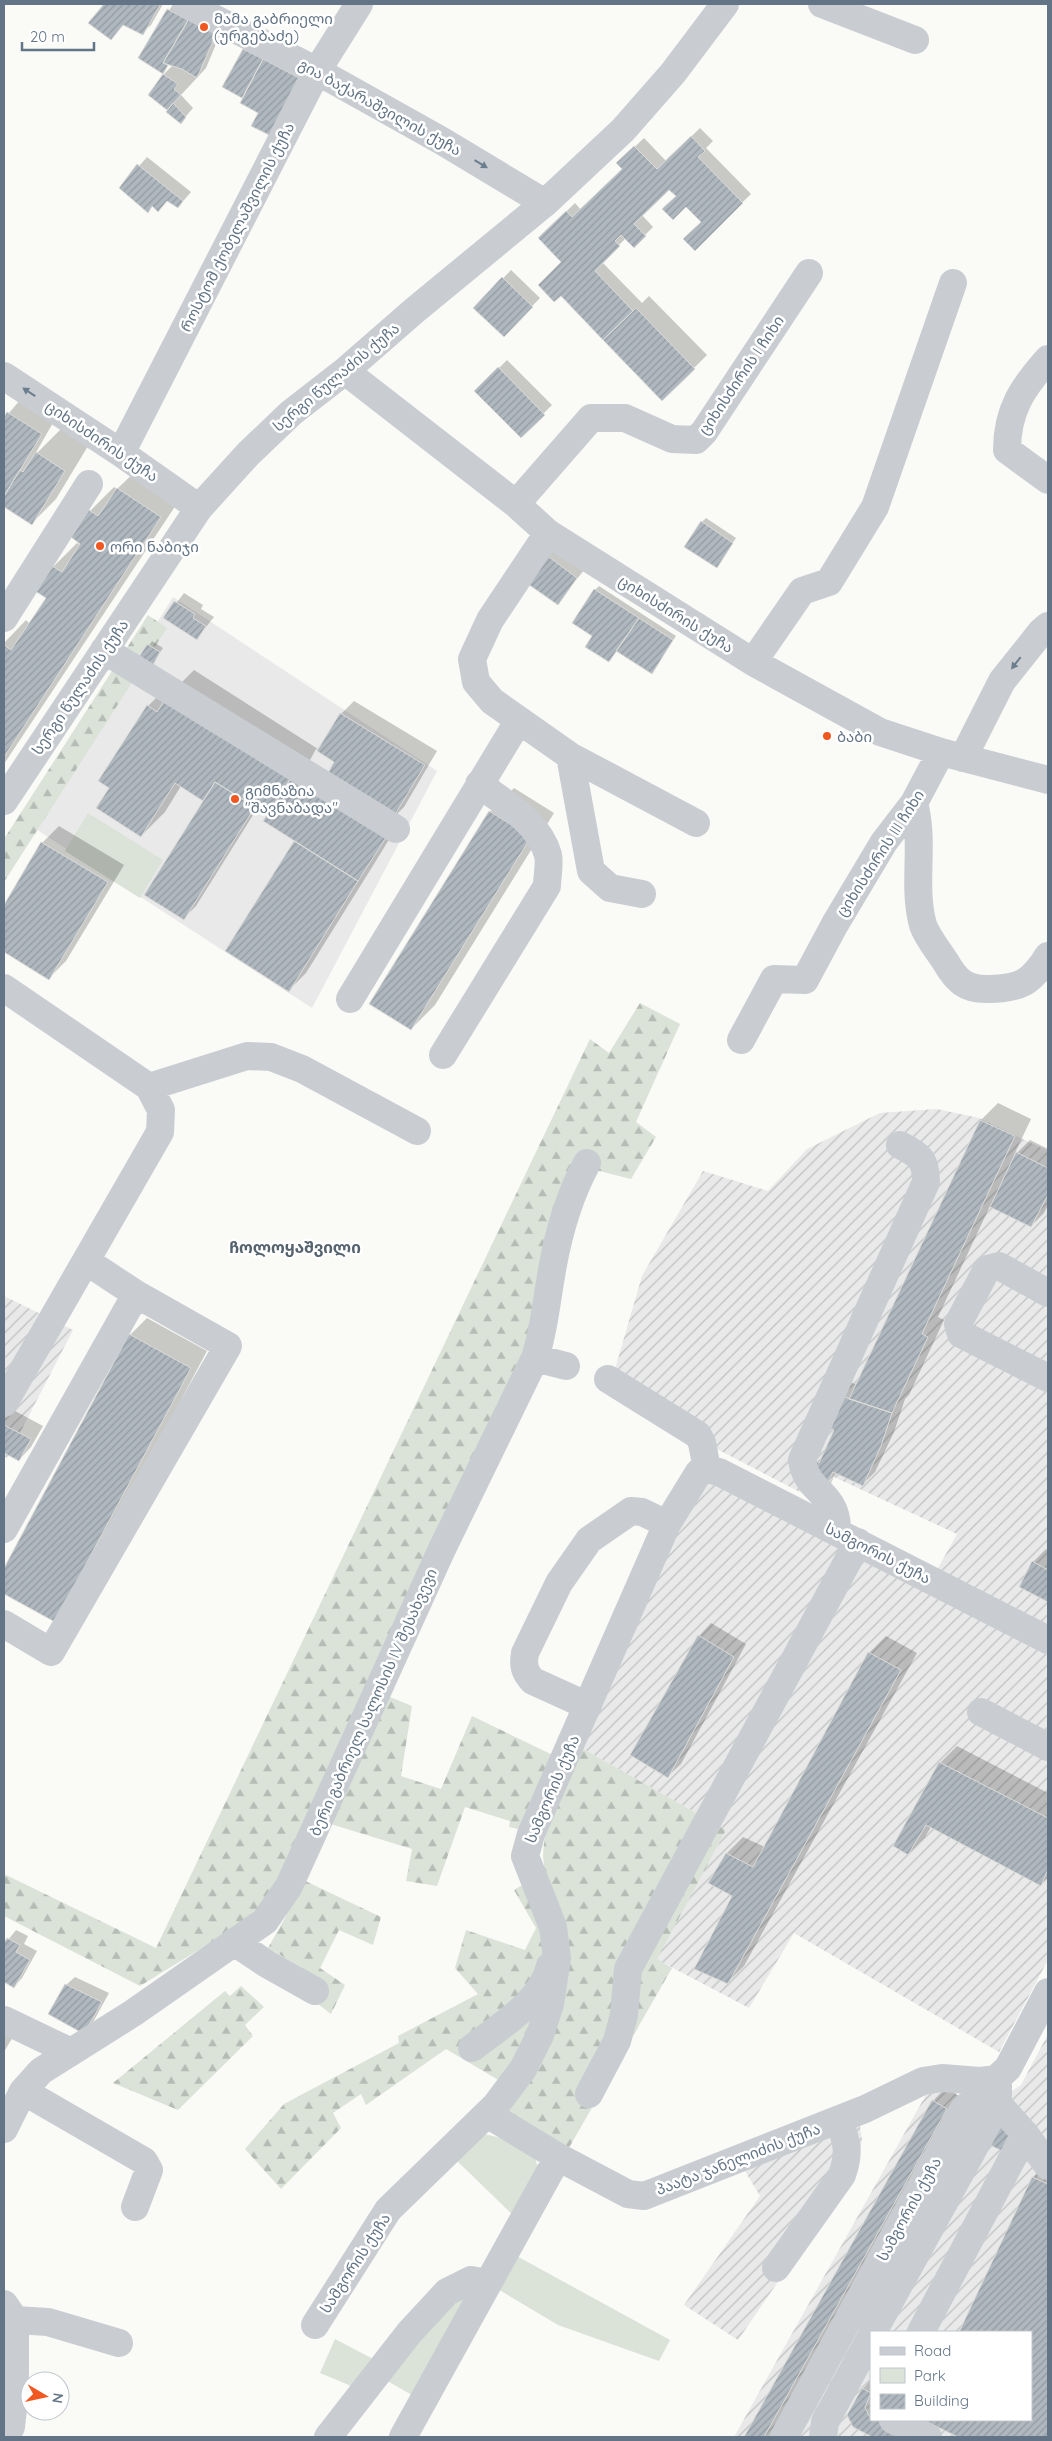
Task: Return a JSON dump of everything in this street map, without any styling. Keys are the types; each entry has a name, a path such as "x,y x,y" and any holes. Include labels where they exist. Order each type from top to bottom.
{"street":[{"name":"გია ბაქარაშვილის ქუჩა","path":"186,4 317,70 545,203"},
{"name":"როსტომ ქობელაშვილის ქუჩა","path":"121,453 317,70 359,4"},
{"name":"სერგი წულაძის ქუჩა","path":"4,801 199,508 256,446 291,413 345,371 415,310 545,203 623,130 673,73 725,4"},
{"path":"822,4 915,40"},
{"name":"ციხისძირის I ჩიხი","path":"516,504 591,418 625,418 672,439 696,440 704,432 808,273"},
{"path":"753,662 802,591 829,582 875,507 953,283"},
{"path":"1048,359 1026,384 1007,427 1007,450 1048,480"},
{"name":"ციხისძირის ქუჩა","path":"345,371 516,504 548,533 753,662 880,732 952,755 1048,780"},
{"name":"ციხისძირის ქუჩა","path":"4,376 121,453 199,508"},
{"path":"4,618 89,484"},
{"path":"548,533 490,620 472,659 476,682 492,701 570,756 696,823"},
{"name":"ციხისძირის III ჩიხი","path":"741,1040 774,979 805,980 835,924 884,842 952,755 1002,681 1041,632 1048,626"},
{"path":"104,650 396,829"},
{"path":"350,999 518,720"},
{"path":"570,756 591,871 610,888 642,894"},
{"path":"444,1054 546,886 548,856 536,832 519,814 479,784"},
{"path":"914,803 920,824 918,884 923,926 953,975 960,983 979,990 1012,988 1036,975 1048,956"},
{"path":"4,988 149,1087 161,1110 160,1132 4,1403"},
{"path":"149,1087 246,1056 271,1057 302,1069 417,1131"},
{"path":"588,2094 618,2040 624,2015 628,1969 847,1537 835,1509 808,1479 802,1460 926,1182 926,1167 916,1154 900,1146"},
{"name":"ბერი გაბრიელ სალოსის IV შესახვევი","path":"4,2129 23,2091 41,2071 69,2051 132,2013 265,1920 289,1886 442,1549 535,1358 544,1329 551,1274 571,1198 587,1164"},
{"path":"4,1624 51,1652 228,1346 136,1294 86,1261"},
{"path":"1048,1293 999,1266 993,1266 987,1269 958,1324 961,1334 1048,1378"},
{"path":"4,1529 136,1294"},
{"path":"535,1358 566,1366"},
{"path":"608,1379 698,1435 702,1443 707,1469"},
{"name":"სამგორის ქუჩა","path":"314,2325 388,2210 487,2114 523,2069 540,2035 550,2004 558,1958 552,1927 525,1856 531,1834 667,1524 699,1472 707,1469 718,1472 1048,1640"},
{"path":"588,1706 533,1681 526,1674 524,1664 525,1653 559,1583 589,1540 631,1511 642,1512 667,1524"},
{"path":"981,1712 1048,1747"},
{"path":"234,1942 267,1964 315,1991"},
{"path":"472,2048 524,2007 548,1974 556,1945"},
{"name":"სამგორის ქუჩა","path":"784,2437 963,2110 998,2091 1048,1992"},
{"path":"4,2020 69,2051"},
{"name":"პაატა ჯანელიძის ქუჩა","path":"487,2114 558,2158 628,2194 644,2196 839,2120 923,2081 942,2078 980,2081 998,2091"},
{"path":"23,2091 144,2161 149,2170 135,2207"},
{"path":"998,2091 1048,2166"},
{"path":"874,2331 998,2091"},
{"path":"776,2268 842,2175 848,2159 846,2140 839,2120"},
{"path":"922,2331 1025,2134"},
{"path":"403,2437 558,2158"},
{"path":"334,2435 409,2333 447,2292 471,2280 487,2283"},
{"path":"6,2437 11,2427 15,2390 10,2312 119,2343"},
{"path":"823,2437 825,2422 870,2339"},
{"path":"895,2421 928,2437"}],"shaded area":[{"name":"გიმნაზია \"შავნაბადა\"","path":"173,597 437,771 312,1008 31,826"},
{"path":"937,1109 979,1118 1048,1151 1048,1626 937,1570 957,1534 834,1477 821,1503 715,1448 613,1376 642,1276 703,1171 768,1191 807,1149 880,1113"},
{"path":"4,1296 73,1330 7,1458 4,1456"},
{"path":"705,1478 1048,1655 1048,1960 999,2052 794,1933 749,2008 656,1959 726,1830 578,1746 670,1529"},
{"path":"1048,2034 1048,2437 800,2437 977,2113 1021,2085"},
{"path":"944,2089 956,2093 961,2100 772,2437 734,2437 927,2093"},
{"path":"859,2119 862,2140 857,2167 738,2340 684,2305 760,2196 745,2171"}],"green space":[{"path":"148,615 167,628 4,882 4,839"},
{"path":"88,813 163,860 140,898 65,851"},
{"path":"640,1003 680,1024 636,1122 656,1137 631,1179 580,1166 526,1347 273,1894 254,1916 140,1986 4,1916 4,1874 156,1948 590,1039 609,1053"},
{"path":"385,1695 412,1706 401,1776 441,1789 472,1716 559,1758 526,1831 509,1827 510,1821 465,1807 437,1886 406,1881 412,1849 324,1822"},
{"path":"578,1746 726,1830 657,1959 672,1968 566,2153 501,2112 546,2045 548,1899 543,1856 546,1814"},
{"path":"301,1879 381,1917 373,1945 339,1930 320,1968 345,1985 331,2014 292,1984 303,1968 268,1948 285,1918"},
{"path":"527,1882 549,1929 545,2007 505,2084 446,2049 366,2105 361,2094 333,2113 341,2128 281,2189 245,2149 284,2104 399,2043 398,2036 478,1994 455,1968 466,1930 525,1950 536,1928 514,1890"},
{"path":"241,1986 264,2007 245,2025 253,2036 178,2110 113,2083 225,1991 230,1996"},
{"path":"485,2134 523,2144 534,2152 538,2169 516,2218 454,2158"},
{"path":"513,2254 670,2340 659,2361 558,2325 496,2288"},
{"path":"462,2296 467,2301 412,2395 382,2378"},
{"path":"335,2339 377,2361 356,2388 320,2373"}],"building":[{"path":"104,4 160,5 143,35 123,25 111,40 88,23"},
{"path":"167,9 188,20 163,63 168,65 163,74 138,58"},
{"path":"189,19 216,34 197,78 182,69 163,63"},
{"path":"243,49 263,59 242,98 222,87"},
{"path":"263,59 301,79 271,136 251,126 258,113 240,103"},
{"path":"163,74 178,84 174,89 181,95 167,110 148,95"},
{"path":"173,103 186,117 181,124 166,112"},
{"path":"691,136 705,151 698,157 743,203 695,251 683,239 701,222 686,207 673,220 662,209 676,196 669,190 634,224 646,236 634,248 621,235 615,241 620,246 595,271 633,311 603,340 561,296 554,302 538,285 561,262 538,238 566,211 572,217 622,169 616,163 634,146 657,169"},
{"path":"137,164 183,201 178,208 167,201 158,212 152,206 148,213 119,188"},
{"path":"502,277 533,307 504,337 473,308"},
{"path":"636,308 695,369 662,401 603,340"},
{"path":"498,367 545,415 521,438 474,391"},
{"path":"7,412 42,434 4,496 4,417"},
{"path":"36,452 65,471 32,525 4,507 4,496 20,470 23,472"},
{"path":"117,488 161,517 4,757 4,645 11,650 46,598 35,591 52,566 62,572 80,544 71,537 89,510 98,516"},
{"path":"701,521 733,543 717,568 684,547"},
{"path":"545,554 577,578 558,605 525,582"},
{"path":"594,589 639,618 609,662 585,647 592,636 572,623"},
{"path":"174,601 195,614 193,618 206,626 197,640 163,618"},
{"path":"639,618 673,640 652,674 616,651"},
{"path":"147,644 160,652 153,665 139,657"},
{"path":"169,693 294,773 268,815 215,782 203,801 175,783 141,837 96,808 109,788 98,781 147,705 157,712"},
{"path":"340,713 425,765 391,821 324,780 334,762 317,751"},
{"path":"294,773 389,833 358,881 263,821"},
{"path":"215,782 255,807 184,920 144,895"},
{"path":"489,811 531,837 411,1030 369,1004"},
{"path":"294,841 358,881 289,992 225,951"},
{"path":"41,842 108,882 49,980 4,952 4,905"},
{"path":"980,1120 1015,1136 922,1334 928,1337 892,1413 849,1399"},
{"path":"1016,1152 1048,1168 1048,1195 1031,1227 990,1207"},
{"path":"129,1334 191,1368 55,1622 4,1594 4,1568"},
{"path":"836,1394 892,1413 881,1446 863,1486 833,1472 826,1486 813,1468 816,1461 819,1463 834,1430 825,1427"},
{"path":"4,1425 31,1439 19,1461 4,1453"},
{"path":"1032,1561 1048,1570 1048,1602 1019,1587"},
{"path":"698,1635 734,1657 668,1778 630,1755"},
{"path":"868,1652 901,1670 728,1984 694,1969 732,1896 708,1883 726,1853 753,1867"},
{"path":"939,1762 1048,1818 1048,1869 1041,1886 926,1825 908,1855 893,1846"},
{"path":"7,1938 20,1945 16,1952 30,1960 14,1988 4,1982 4,1943"},
{"path":"65,1984 102,2002 84,2034 48,2014"},
{"path":"932,2100 947,2109 764,2437 744,2437"},
{"path":"995,2121 1012,2129 1002,2151 984,2142"},
{"path":"1032,2177 1048,2184 1048,2437 958,2437 925,2421 1032,2421 1032,2331 959,2331"},
{"path":"862,2388 870,2392 865,2407 870,2421 880,2421 908,2437 872,2437 853,2427 847,2415"}],"place":[{"name":"მამა გაბრიელი (ურგებაძე)","path":"204,27"},
{"name":"ორი ნაბიჯი","path":"100,546"},
{"name":"ბაბი","path":"827,736"},
{"name":"გიმნაზია \"შავნაბადა\"","path":"235,799"}],"district":[{"name":"ჩოლოყაშვილი","path":"295,1247"}]}
